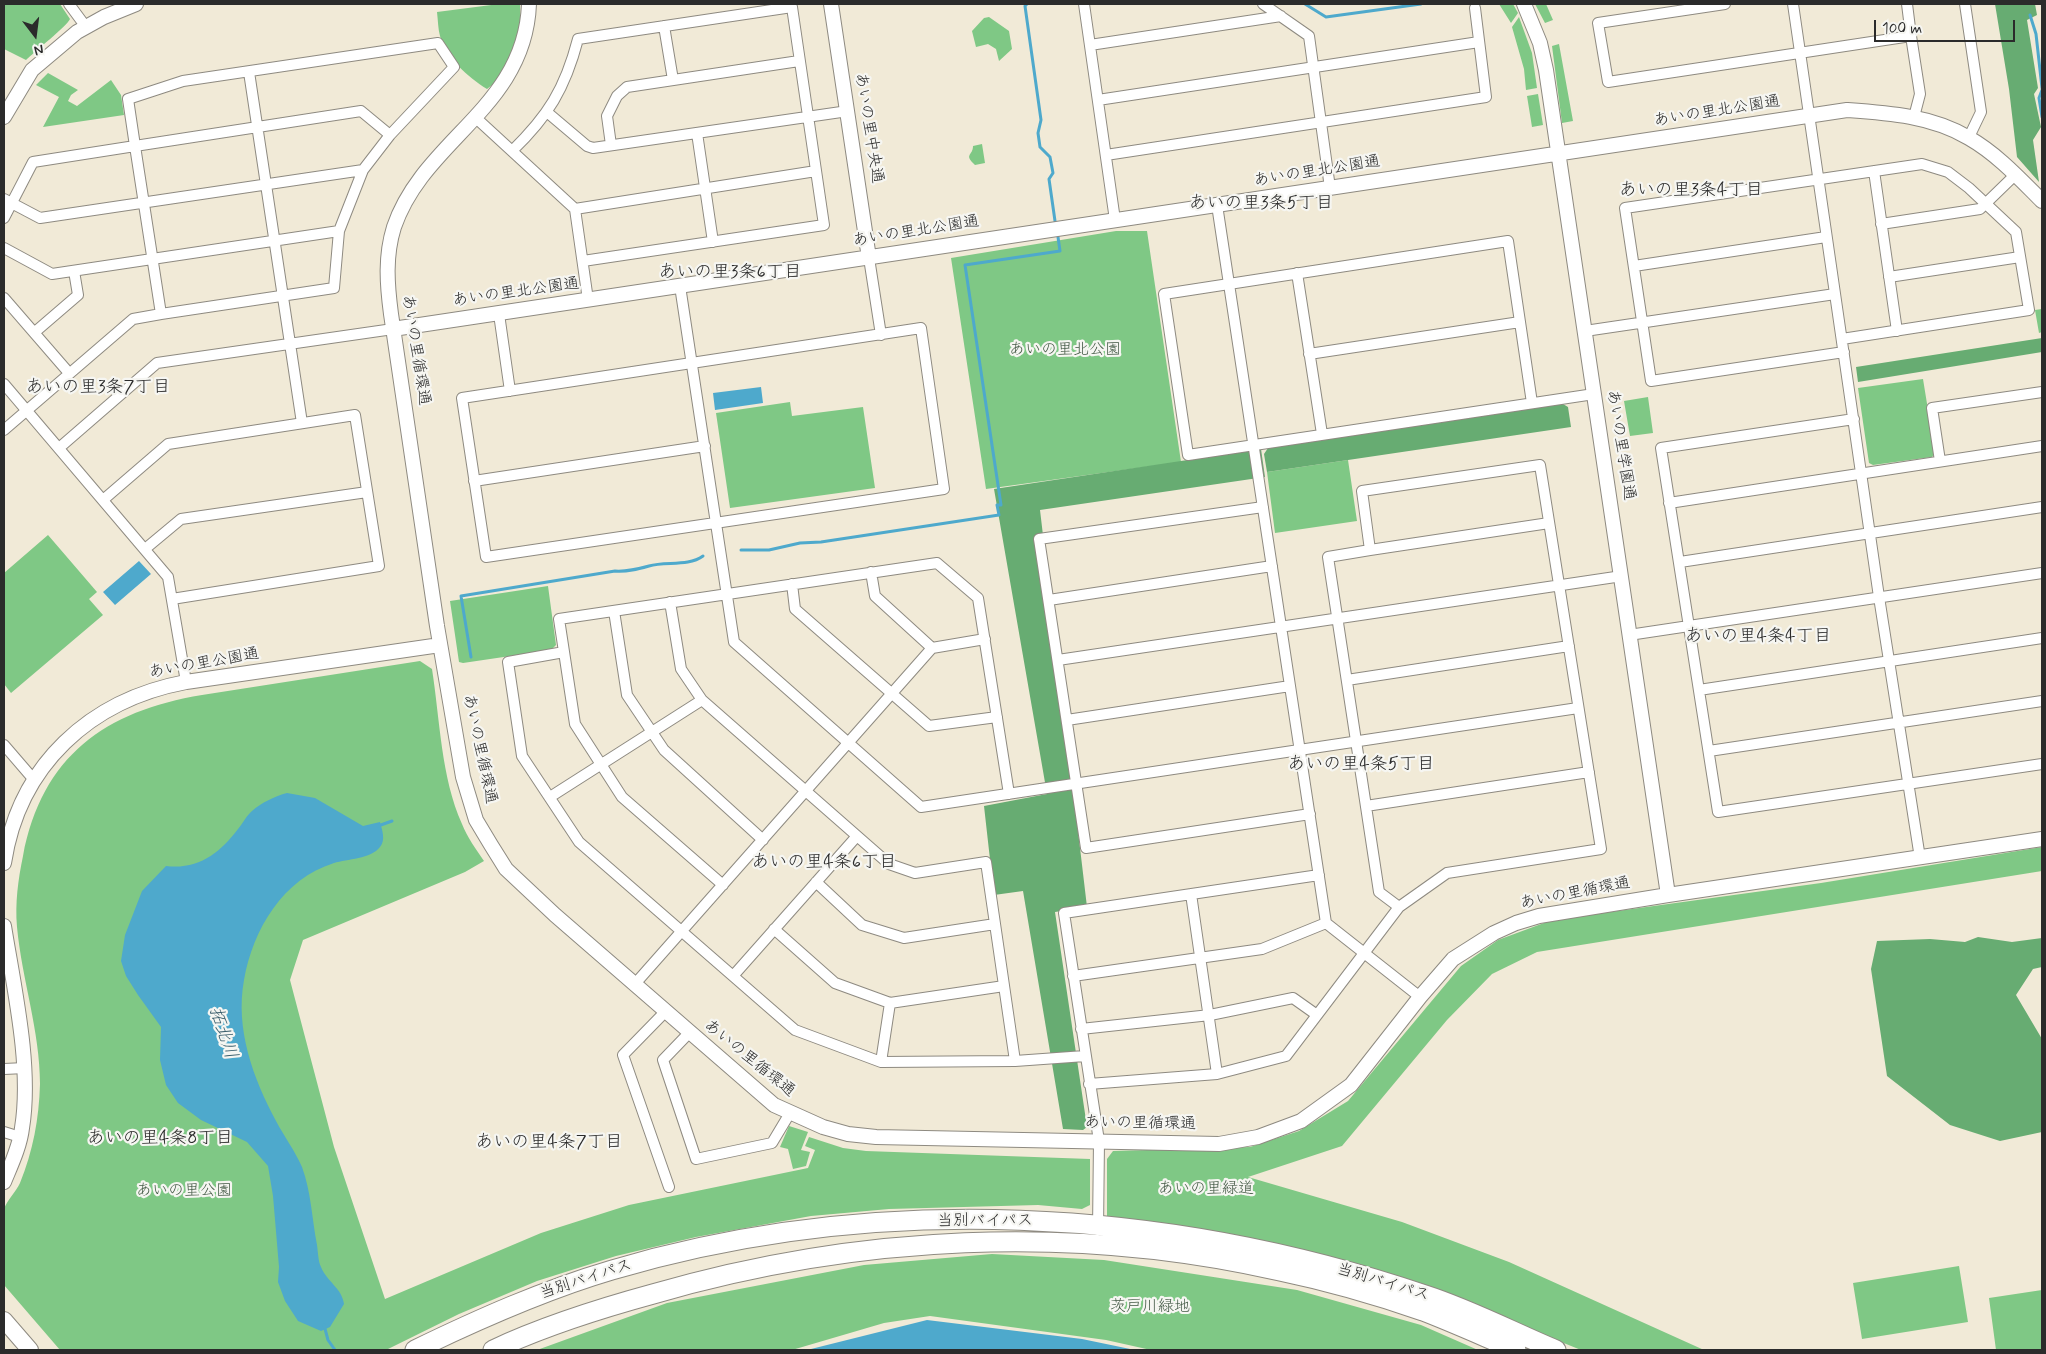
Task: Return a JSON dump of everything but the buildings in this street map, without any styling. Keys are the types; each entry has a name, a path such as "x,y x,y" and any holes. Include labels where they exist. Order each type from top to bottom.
{"highway":[{"name":"当別バイパス","path":"415,1350 498,1310 555,1289 613,1270 734,1242 821,1228 888,1223 1002,1220 1098,1234 1220,1242 1278,1252 1352,1272 1428,1296 1556,1350"},
{"name":"当別バイパス","path":"493,1350 615,1304 706,1278 763,1266 830,1255 953,1242 1098,1234 1161,1250 1281,1271 1423,1311 1516,1350"}],"main road":[{"path":"4,1320 30,1350"}],"street":[{"path":"69,4 86,27"},
{"path":"4,117 32,70 86,27 136,4"},
{"name":"あいの里循環通","path":"529,4 525,39 512,70 505,82 476,118 422,177 409,195 394,228 387,267 393,329 440,645 463,777 476,820 506,869 634,985 774,1105 822,1127 848,1134 876,1136 1219,1144 1258,1138 1301,1121 1351,1085 1420,997 1453,959 1494,933 1516,923 1539,916 1668,895 2042,840"},
{"name":"あいの里中央通","path":"831,4 869,258"},
{"path":"1084,4 1115,220"},
{"path":"1263,4 1309,36 1330,188"},
{"name":"あいの里学園通","path":"1524,4 1540,43 1558,153 1668,895"},
{"path":"1725,4 1598,23 1608,82 1911,36"},
{"path":"1793,4 1879,598 1920,858"},
{"path":"1907,4 1920,94 1914,118"},
{"path":"1965,4 1981,112 1969,138"},
{"path":"512,151 548,113 571,63 578,40 792,7 824,225 583,261"},
{"path":"1106,154 1486,97 1475,8"},
{"path":"1090,45 1280,16"},
{"path":"664,26 673,80"},
{"path":"1098,100 1479,42"},
{"path":"4,430 133,319 334,288 339,231 363,170 390,135 454,67 438,43 183,81 128,99 162,314"},
{"path":"611,145 608,116 623,88 799,61"},
{"path":"249,72 274,240 292,344 302,423"},
{"name":"あいの里北公園通","path":"393,329 1847,110 1900,114 1944,126 1969,138 2015,175 2042,201"},
{"path":"4,218 8,200 33,162 361,111 390,135"},
{"path":"548,113 588,146 611,145 848,111"},
{"path":"476,118 575,209 588,300"},
{"path":"697,133 713,242"},
{"path":"1842,339 2028,310 2016,232 1987,204 1948,172 1930,165 1906,165 1625,208 1651,381 1844,352"},
{"path":"8,200 40,218 363,170"},
{"path":"1874,170 1897,330"},
{"path":"575,209 816,171"},
{"path":"1881,224 1980,209 2015,175"},
{"path":"1218,205 1326,923 1420,997"},
{"path":"4,248 52,274 339,231"},
{"path":"1634,266 1826,237"},
{"path":"1532,403 1508,241 1164,294 1188,455 1594,394"},
{"path":"1889,277 2020,257"},
{"path":"869,258 881,335"},
{"path":"35,332 78,295 74,271"},
{"path":"1297,273 1322,434"},
{"path":"680,286 734,642 921,807 1578,708"},
{"path":"1585,331 1835,294"},
{"path":"4,298 69,373"},
{"path":"499,314 510,391"},
{"path":"1309,354 1520,322"},
{"path":"920,328 944,488 486,557 462,398 692,362 920,328"},
{"path":"59,448 157,364 393,329"},
{"path":"4,384 168,577 186,682"},
{"path":"1940,461 1932,408 2042,394"},
{"path":"103,500 168,444 355,415 379,566 172,599"},
{"path":"1854,419 1661,448 1718,812 2042,764"},
{"path":"474,482 705,446"},
{"path":"1670,503 2042,446"},
{"path":"1090,1084 1217,1074 1286,1056 1399,908 1447,873 1601,849 1540,465 1362,491 1370,550"},
{"path":"145,549 181,519 367,492"},
{"path":"1263,507 1039,540 1048,600 1086,848 1310,814"},
{"path":"1680,562 2042,507"},
{"path":"1399,908 1379,892 1328,556 1549,523"},
{"path":"723,885 622,797 575,724 559,619 937,563 978,598 1009,794"},
{"path":"1048,600 1272,566"},
{"path":"871,572 875,596 932,648"},
{"path":"1629,635 2042,573"},
{"path":"1058,660 1622,576"},
{"path":"792,584 795,609 929,726 997,717"},
{"path":"670,602 681,669 702,700 889,864 915,873 986,862 1015,1061"},
{"path":"614,611 627,695 664,750 764,840"},
{"path":"1699,690 2042,638"},
{"path":"634,985 932,648 985,639"},
{"name":"あいの里公園通","path":"4,864 6,845 19,808 47,761 75,731 99,714 127,699 162,687 186,682 440,645"},
{"path":"1347,680 1569,646"},
{"path":"564,652 508,662 522,756 579,842 795,1030 881,1062 1015,1061 1085,1056"},
{"path":"1067,720 1290,686"},
{"path":"550,797 702,700"},
{"path":"1709,751 2042,701"},
{"path":"4,745 35,781"},
{"path":"1366,806 1589,772"},
{"path":"733,976 857,836"},
{"path":"1098,1234 1099,1141 1064,913 1319,875"},
{"path":"816,882 862,925 904,938 995,924"},
{"path":"1191,894 1210,1015 1217,1074"},
{"path":"1073,976 1262,949 1326,923"},
{"path":"4,926 7,975 25,1068 26,1097 20,1137 4,1182"},
{"path":"774,929 835,983 890,1003 1004,986"},
{"path":"1081,1029 1210,1015 1293,998 1317,1015"},
{"path":"881,1062 890,1003"},
{"path":"665,1012 623,1054 669,1187"},
{"path":"689,1033 663,1060 696,1158 772,1143 790,1113"},
{"path":"4,1069 25,1068"},
{"path":"4,1132 20,1137"}],"green space":[{"path":"4,4 60,4 70,19 26,60 4,49"},
{"path":"499,4 520,4 521,32 502,77 487,89 465,73 447,52 440,36 437,12"},
{"path":"1499,4 1513,4 1518,13 1511,23"},
{"path":"1535,4 1546,4 1553,20 1545,23"},
{"path":"1995,4 2035,4 2037,15 2027,20 2038,88 2034,94 2041,127 2033,140 2039,182 2017,157 2009,89"},
{"path":"989,17 1009,31 1012,49 999,61 996,49 988,44 976,47 972,31 984,18"},
{"path":"1519,17 1532,53 1537,88 1526,90 1524,69 1512,27"},
{"path":"1559,44 1573,121 1562,123 1552,46"},
{"path":"48,73 78,90 71,95 68,101 77,106 111,80 121,95 124,115 43,127 59,97 36,85"},
{"path":"1538,94 1543,125 1532,127 1527,96"},
{"path":"982,144 985,163 975,165 969,155 973,146"},
{"name":"あいの里北公園","path":"1116,231 1147,231 1181,462 986,489 951,258"},
{"path":"2042,309 2042,332 2039,333 2035,310"},
{"path":"2042,338 2042,352 1858,382 1856,367"},
{"path":"1923,379 1935,453 1932,457 1873,465 1869,463 1858,388"},
{"path":"1648,397 1653,433 1630,436 1624,401"},
{"path":"790,402 792,416 863,407 875,488 730,508 716,413"},
{"path":"1563,404 1568,407 1571,427 1267,472 1264,454 1268,448"},
{"path":"1261,449 1265,477 1040,510 1087,907 1055,912 1087,1127 1083,1130 1063,1129 1023,891 994,895 984,806 1047,794 994,489"},
{"path":"1348,460 1357,521 1275,533 1267,472"},
{"path":"48,535 97,592 89,599 103,615 11,693 4,684 4,573"},
{"path":"548,586 556,645 551,650 463,663 459,662 450,601"},
{"name":"あいの里公園","path":"420,661 432,669 445,768 455,806 466,834 484,861 465,872 303,940 290,980 334,1147 385,1299 541,1233 629,1205 808,1168 815,1150 805,1146 809,1137 843,1148 866,1151 1090,1159 1090,1205 1082,1209 1038,1205 889,1209 811,1216 696,1237 616,1256 537,1281 459,1314 386,1350 60,1350 4,1285 2,1246 4,1209 25,1171 32,1147 38,1110 40,1084 37,1045 19,947 16,909 23,856 32,821 45,791 62,765 83,744 108,727 136,713 167,702"},
{"name":"あいの里緑道","path":"2042,847 2042,871 1537,952 1492,974 1447,1020 1342,1146 1248,1177 1402,1222 1509,1262 1704,1350 1581,1350 1413,1282 1217,1233 1110,1220 1107,1216 1107,1159 1113,1151 1250,1147 1299,1131 1348,1101 1461,966 1498,940 1552,920 1821,883"},
{"path":"1978,937 2012,942 2042,938 2042,967 2033,969 2016,995 2042,1039 2042,1132 2000,1141 1950,1125 1887,1076 1871,969 1877,941 1930,939 1965,942"},
{"path":"789,1126 808,1132 801,1150 810,1152 806,1166 793,1169 788,1149 780,1147"},
{"name":"茨戸川緑地","path":"992,1254 1104,1260 1297,1290 1421,1325 1478,1350 1151,1350 1106,1340 930,1316 884,1323 792,1350 537,1350 667,1303 864,1265"},
{"path":"1959,1266 1968,1322 1862,1339 1853,1283"},
{"path":"2042,1290 2042,1350 1996,1350 1989,1298"}],"water":[{"path":"761,387 763,403 715,410 713,393"},
{"path":"139,561 151,574 115,605 103,592"},
{"path":"287,793 315,798 363,826 380,822 383,835 382,844 376,851 365,856 334,863 316,871 300,881 285,894 273,908 263,925 248,961 244,980 242,1017 244,1035 253,1070 276,1121 302,1167 309,1195 320,1265 343,1298 344,1304 330,1327 321,1331 298,1321 285,1301 278,1282 279,1267 273,1196 268,1166 247,1142 201,1120 178,1103 166,1085 160,1060 161,1027 126,976 121,961 125,935 142,891 166,866 178,867 207,858 231,838 248,815 256,808 268,800"},
{"path":"927,1320 1082,1339 1135,1350 807,1350"}],"waterway":[{"path":"1027,4 1025,6 1041,120 1038,133 1040,147 1050,157 1053,173 1049,179 1055,221"},
{"path":"1305,4 1326,17 1421,4"},
{"path":"2030,15 2036,34 2042,88"},
{"path":"2042,90 2039,98 2042,117"},
{"path":"741,550 769,550 800,543 821,542 999,515 997,505 1001,505 965,265 1060,251 1058,237"},
{"path":"471,657 461,596 615,571 691,562 703,556"},
{"name":"拓北川","path":"378,826 392,821"},
{"name":"拓北川","path":"324,1325 328,1340 335,1350"}],"district":[{"name":"あいの里3条4丁目","path":"1691,191"},
{"name":"あいの里3条5丁目","path":"1261,204"},
{"name":"あいの里3条6丁目","path":"730,273"},
{"name":"あいの里3条7丁目","path":"98,388"},
{"name":"あいの里4条4丁目","path":"1758,637"},
{"name":"あいの里4条5丁目","path":"1361,765"},
{"name":"あいの里4条6丁目","path":"824,863"},
{"name":"あいの里4条8丁目","path":"160,1139"},
{"name":"あいの里4条7丁目","path":"549,1143"}]}
